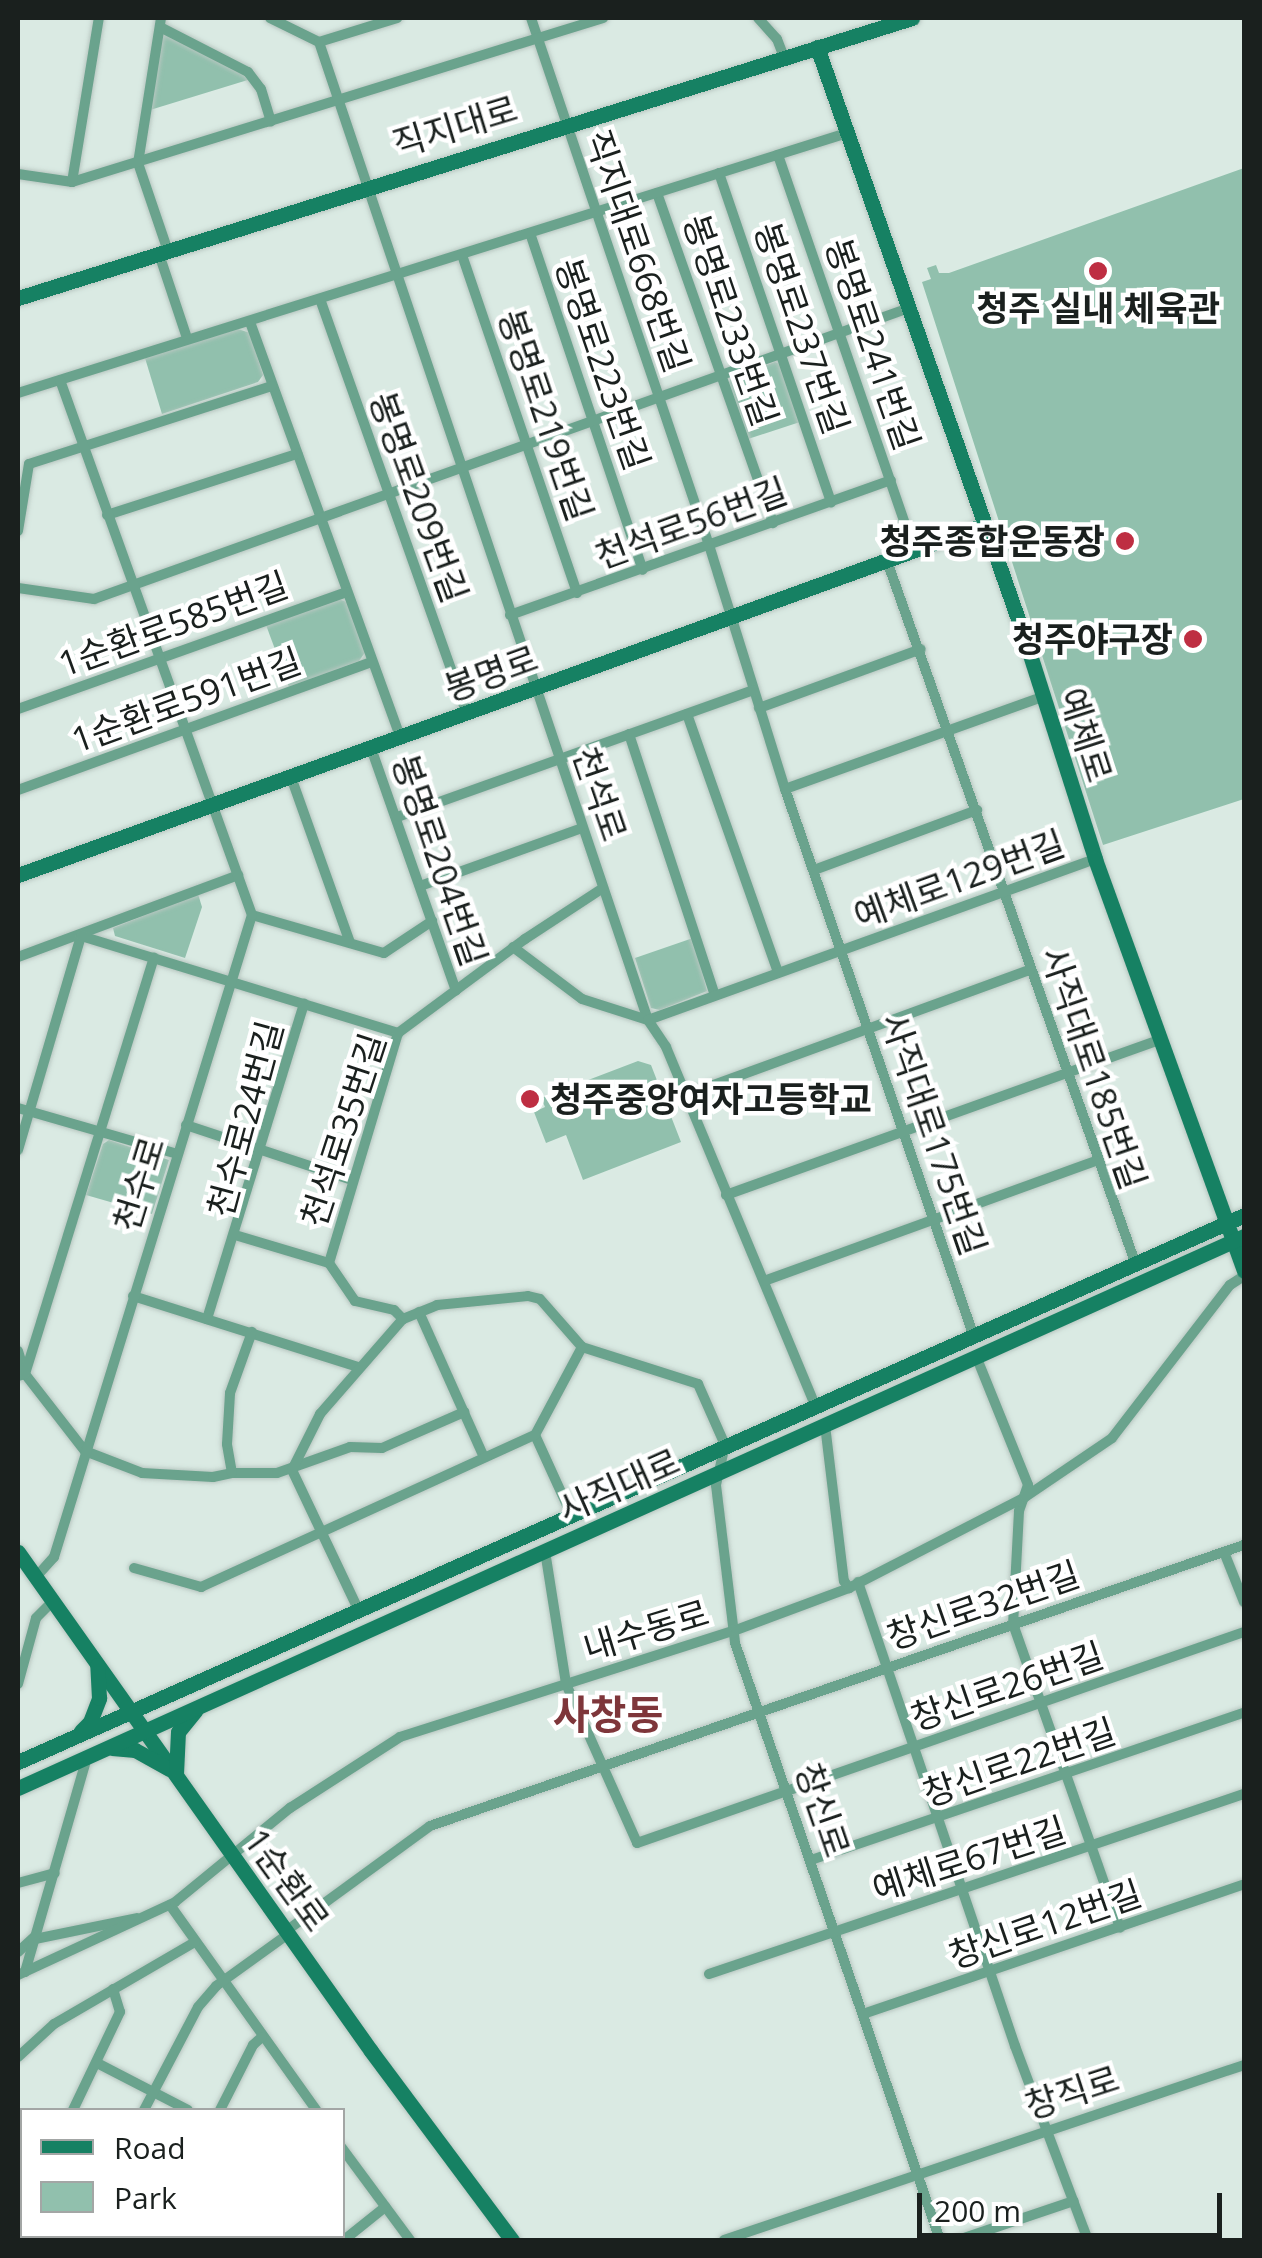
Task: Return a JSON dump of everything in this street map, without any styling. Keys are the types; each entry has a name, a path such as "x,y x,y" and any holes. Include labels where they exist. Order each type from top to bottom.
{"main road":[{"name":"직지대로","path":"20,294 912,18"},
{"name":"예체로","path":"817,46 844,134 984,526 1158,1040 1226,1221 1239,1239 1244,1274"},
{"name":"봉명로","path":"18,876 984,526"},
{"name":"사직대로","path":"18,1788 544,1551 815,1405 1244,1214"},
{"name":"사직대로","path":"18,1762 572,1514 825,1424 1239,1239"},
{"name":"1순환로","path":"18,1552 232,1856 512,2240"},
{"path":"68,1739 90,1722 96,1710 100,1686 96,1661"},
{"path":"108,1747 136,1750 176,1774 178,1732 200,1706"}],"street":[{"path":"72,182 98,18"},
{"path":"270,18 319,42 397,18"},
{"name":"직지대로668번길","path":"531,18 709,545 753,690"},
{"path":"18,174 72,182 596,18"},
{"path":"758,18 777,39 784,57"},
{"path":"186,338 138,163 160,22 256,80 272,122"},
{"name":"천석로","path":"319,42 394,275 648,1020 666,1047 815,1405"},
{"path":"18,393 844,134"},
{"name":"봉명로241번길","path":"778,155 842,331 914,551"},
{"name":"봉명로237번길","path":"720,172 832,502"},
{"name":"봉명로233번길","path":"657,193 773,522"},
{"name":"봉명로223번길","path":"530,233 643,570"},
{"name":"봉명로219번길","path":"462,254 577,593"},
{"name":"봉명로209번길","path":"320,299 467,713"},
{"path":"18,588 94,599 906,309"},
{"path":"250,322 400,738"},
{"path":"60,380 252,915 384,953 432,922"},
{"path":"18,530 28,464 272,386"},
{"path":"108,515 297,454"},
{"name":"천석로56번길","path":"510,615 891,480"},
{"name":"사직대로185번길","path":"888,561 1134,1262"},
{"name":"1순환로585번길","path":"18,710 347,592"},
{"path":"758,708 921,649"},
{"name":"1순환로591번길","path":"18,790 372,662"},
{"path":"396,817 753,690"},
{"name":"사직대로175번길","path":"753,690 973,1334"},
{"path":"785,789 1042,697"},
{"path":"687,714 778,972"},
{"path":"628,734 716,995"},
{"name":"봉명로204번길","path":"371,748 456,990"},
{"path":"292,777 350,943"},
{"path":"814,870 977,810"},
{"path":"420,886 582,828"},
{"name":"예체로129번길","path":"648,1020 1095,860"},
{"path":"18,957 238,875"},
{"name":"천석로35번길","path":"329,1263 398,1033 603,888"},
{"name":"천수로","path":"36,1577 54,1557 252,915"},
{"path":"80,936 398,1033"},
{"path":"18,1150 80,936"},
{"path":"513,948 591,1004 618,1008 648,1020"},
{"path":"22,1375 102,1133 154,958"},
{"path":"686,1095 1030,970"},
{"name":"천수로24번길","path":"304,1004 234,1235 329,1263"},
{"path":"726,1194 1158,1040"},
{"path":"18,1108 177,1154"},
{"path":"186,1125 352,1180"},
{"path":"764,1281 1096,1161"},
{"path":"208,1318 234,1235"},
{"path":"329,1263 355,1302 394,1310 403,1318"},
{"name":"내수동로","path":"21,1973 170,1905 319,1786 383,1745 736,1630 854,1585 1024,1497 1112,1438 1230,1284 1244,1274"},
{"path":"133,1296 358,1367"},
{"path":"134,1568 201,1587 320,1534 484,1457 535,1436 582,1347 540,1299 528,1296 436,1305 403,1318 358,1367 308,1432 292,1470 320,1534 358,1609"},
{"path":"418,1312 484,1457"},
{"path":"232,1472 230,1393 252,1332"},
{"name":"창신로","path":"582,1347 698,1384 721,1459 735,1643 917,2172"},
{"path":"18,1351 22,1375 85,1452 142,1472 213,1477 232,1472 292,1470 350,1446 382,1448 464,1412"},
{"path":"976,1356 1028,1485 1019,1511 1013,1624 1120,1928"},
{"path":"825,1424 844,1581 854,1585 886,1668 1088,2240"},
{"path":"535,1436 572,1514"},
{"path":"1244,1544 1224,1552 1244,1602"},
{"path":"544,1551 566,1684 602,1765"},
{"name":"창신로32번길","path":"145,2108 198,2007 222,1982 430,1826 1224,1552"},
{"path":"18,1684 22,1653 36,1618 53,1600"},
{"name":"창신로26번길","path":"602,1765 637,1842 1244,1632"},
{"name":"창신로22번길","path":"811,1860 1244,1714"},
{"path":"21,1973 36,1936 88,1756"},
{"name":"예체로67번길","path":"710,1974 1244,1794"},
{"path":"18,1883 55,1873"},
{"name":"창신로12번길","path":"863,2014 992,1974 1244,1884"},
{"path":"170,1905 315,2108"},
{"path":"18,1952 36,1936 155,1914"},
{"path":"18,2057 54,2024 195,1942"},
{"path":"74,2108 99,2064 120,2012 113,1989"},
{"path":"221,2108 253,2045 262,2037"},
{"path":"99,2064 184,2108"},
{"name":"창직로","path":"724,2240 746,2237 917,2172 1244,2065"},
{"path":"345,2152 410,2240"},
{"path":"917,2172 940,2240"},
{"path":"958,2240 1074,2200"},
{"path":"345,2237 386,2207"}],"green space":[{"path":"161,34 251,79 150,110"},
{"name":"청주종합운동장","path":"1244,168 1244,799 1103,845 922,282 931,279 927,268 936,265 939,273 949,273"},
{"path":"238,329 250,333 263,375 258,382 162,414 145,358"},
{"path":"775,362 782,365 800,422 748,439 728,384 732,377"},
{"path":"338,599 347,602 366,651 359,661 289,687 266,625"},
{"path":"198,894 202,907 185,958 115,936 113,928"},
{"path":"693,938 707,991 660,1010 651,1008 635,958"},
{"path":"638,1061 651,1065 681,1142 583,1180 566,1135 546,1143 534,1112 545,1107 541,1098"},
{"path":"109,1140 169,1160 152,1214 86,1195 103,1144"}],"place":[{"name":"청주 실내 체육관","path":"1098,271"},
{"name":"청주종합운동장","path":"1125,541"},
{"name":"청주야구장","path":"1193,639"},
{"name":"청주중앙여자고등학교","path":"530,1099"}],"district":[{"name":"사창동","path":"608,1714"}]}
